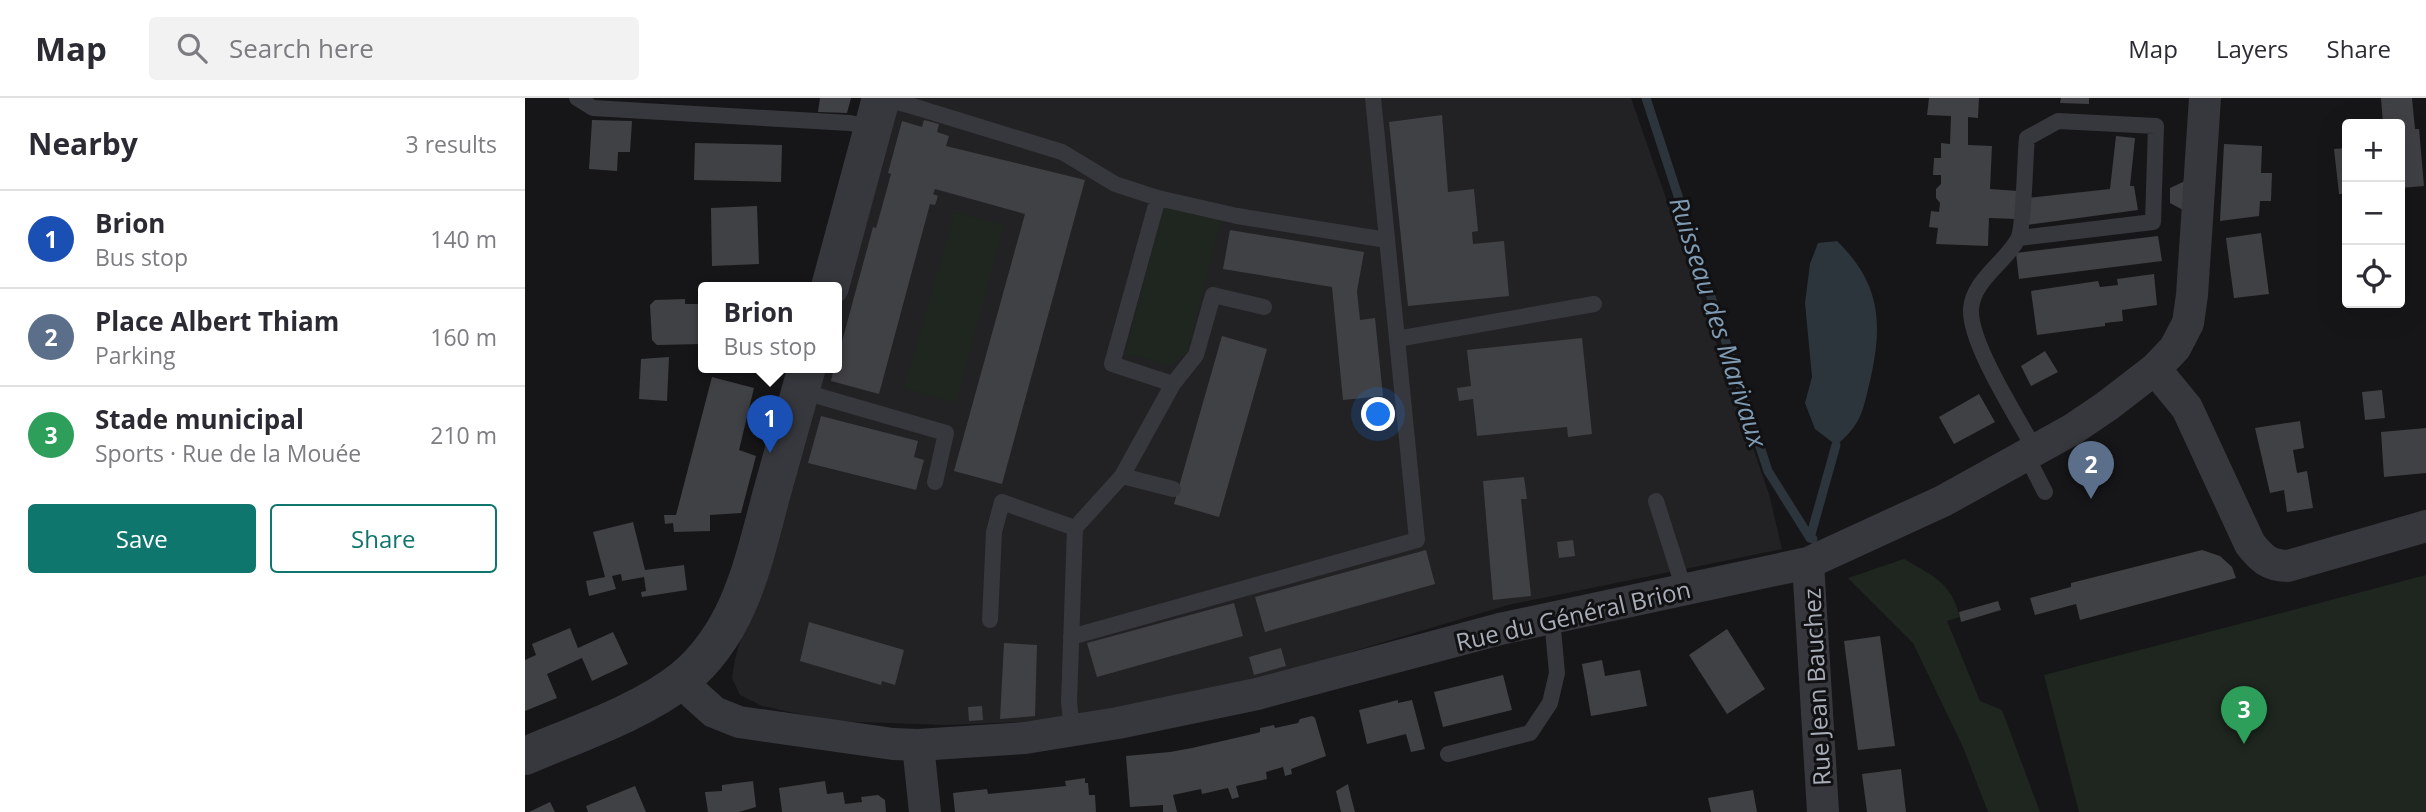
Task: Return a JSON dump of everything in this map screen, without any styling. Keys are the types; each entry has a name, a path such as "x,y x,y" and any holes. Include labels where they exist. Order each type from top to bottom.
{"street":[{"name":"Rue du Général Brion","path":"682,680 714,712 739,722 893,744 918,745 1025,738 1118,723 1257,694 1500,629 1808,563 1943,501 2073,429 2130,390 2175,348 2188,323 2192,295 2205,98"},
{"path":"831,282 878,108"},
{"path":"2155,369 2187,408 2250,544 2260,557 2273,566 2288,566 2426,526"},
{"path":"525,756 644,704 682,680 712,651 731,621 748,582 804,379"},
{"name":"Rue Jean Bauchez","path":"1808,563 1822,812"},
{"path":"918,745 925,812"}],"lane":[{"path":"577,98 593,108 850,123 878,108 912,106 1062,152 1115,184 1158,198 1237,216 1387,240"},
{"path":"1071,637 1417,540 1373,98"},
{"path":"2019,237 2153,222 2156,126 2058,121 2027,138 2019,237 1977,289 1971,309 1975,332 2030,452 2045,492"},
{"path":"1158,198 1112,364 1173,384"},
{"path":"1072,731 1069,702 1075,528 1122,476 1173,384 1196,355 1213,295 1264,307"},
{"path":"1397,339 1594,304"},
{"path":"804,379 946,433 935,482"},
{"path":"1122,476 1173,489"},
{"path":"1656,501 1684,589"},
{"path":"990,620 994,532 1002,502 1075,528"},
{"path":"1448,754 1530,733 1550,704 1557,673 1552,618"}],"shaded area":[{"path":"893,98 1631,98 1769,494 1782,549 1508,605 1250,682 1046,721 946,725 831,721 762,706 740,695 732,678 735,659 815,373 842,373 842,282"},
{"path":"1164,205 1221,220 1188,352 1171,366 1125,353"},
{"path":"955,212 1004,225 956,403 904,388"},
{"path":"1837,241 1863,273 1870,289 1875,306 1877,341 1863,409 1851,431 1836,445 1815,429 1805,403 1812,377 1805,303 1810,264 1818,243"},
{"path":"1904,559 1939,581 1952,596 1960,617 1947,621 1980,701 2002,710 2040,812 1988,812 1963,747 1913,643 1848,578"},
{"path":"2426,575 2426,812 2079,812 2044,675"}],"building":[{"path":"820,98 851,98 847,113 818,112"},
{"path":"1929,98 1979,98 1978,118 1968,117 1968,145 1992,146 1990,189 2018,191 2016,219 1989,218 1988,246 1936,244 1938,228 1929,227 1931,211 1939,212 1940,203 1936,198 1936,189 1941,184 1941,175 1933,175 1934,158 1941,158 1941,143 1950,144 1951,116 1927,115"},
{"path":"2061,98 2089,98 2089,104 2060,103"},
{"path":"2381,98 2412,98 2415,129 2419,129 2424,186 2405,188 2405,119 2383,119"},
{"path":"1442,115 1448,192 1474,189 1478,231 1472,232 1473,244 1504,241 1509,296 1408,306 1389,122"},
{"path":"592,120 632,121 630,152 618,152 617,171 589,169"},
{"path":"924,120 939,124 937,132 949,136 946,146 1085,180 1002,484 954,471 1025,214 935,189 933,194 938,196 935,205 930,204 879,394 831,381 833,373 842,373 842,342 873,227 876,228 891,174 888,173 902,121 922,127"},
{"path":"2116,136 2135,138 2130,186 2134,186 2138,210 2026,225 2028,198 2110,189"},
{"path":"695,143 782,145 781,182 694,180"},
{"path":"2224,144 2262,146 2261,173 2272,173 2271,201 2260,201 2259,216 2220,221"},
{"path":"2342,148 2342,194 2339,194 2334,149"},
{"path":"2185,181 2183,210 2170,203 2170,188"},
{"path":"757,206 759,264 712,266 711,208"},
{"path":"1230,230 1364,252 1357,291 1360,320 1375,318 1383,396 1343,400 1332,287 1223,269"},
{"path":"2261,233 2269,294 2234,298 2226,238"},
{"path":"2158,236 2162,261 2019,279 2016,253"},
{"path":"2154,274 2157,305 2122,310 2123,321 2105,323 2105,326 2037,335 2031,291 2098,281 2100,287 2118,285 2117,279"},
{"path":"685,299 685,304 698,304 698,344 657,345 652,340 650,305 655,300"},
{"path":"1222,336 1267,349 1219,517 1174,504"},
{"path":"1582,338 1592,434 1568,437 1567,427 1477,436 1473,399 1459,401 1457,388 1471,386 1467,350"},
{"path":"2045,351 2058,372 2031,386 2021,366"},
{"path":"669,357 667,401 639,399 641,359"},
{"path":"712,377 754,388 739,450 756,456 741,513 710,515 710,531 674,532 673,523 665,524 664,515 676,515"},
{"path":"2382,390 2385,418 2365,420 2362,392"},
{"path":"1979,394 1995,422 1954,444 1939,417"},
{"path":"821,416 918,441 914,457 924,460 916,490 808,463"},
{"path":"2300,421 2304,448 2293,450 2297,473 2307,471 2313,508 2287,512 2284,490 2270,493 2255,428"},
{"path":"2426,428 2426,473 2384,477 2381,432"},
{"path":"1524,477 1527,499 1521,499 1531,596 1493,600 1483,481"},
{"path":"633,522 645,570 684,565 687,590 642,597 641,592 646,591 644,577 622,581 621,574 612,576 616,589 589,596 586,581 605,577 593,532"},
{"path":"1573,540 1575,556 1559,558 1557,542"},
{"path":"1426,550 1435,584 1265,632 1255,597"},
{"path":"2202,550 2220,556 2232,567 2236,578 2080,620 2076,604 2035,615 2030,598 2071,587 2071,583"},
{"path":"1998,601 2001,610 1961,622 1959,612"},
{"path":"1234,603 1243,636 1097,677 1087,643"},
{"path":"809,622 904,650 895,685 882,681 881,685 800,661"},
{"path":"570,628 578,648 613,632 628,664 592,681 582,658 547,674 557,698 525,711 525,660 536,655 532,644"},
{"path":"1727,629 1765,689 1727,714 1689,655"},
{"path":"1880,636 1895,746 1858,750 1844,641"},
{"path":"1004,643 1037,645 1035,716 1000,719"},
{"path":"1281,648 1286,666 1254,675 1249,657"},
{"path":"1602,660 1605,676 1640,670 1647,706 1591,716 1582,664"},
{"path":"1503,675 1512,710 1443,727 1434,692"},
{"path":"1398,700 1398,703 1412,700 1425,749 1411,752 1406,734 1367,744 1359,710"},
{"path":"982,706 983,720 969,721 968,707"},
{"path":"1312,716 1315,718 1326,756 1291,769 1292,774 1285,776 1283,767 1266,772 1267,779 1236,786 1239,797 1232,799 1228,788 1202,794 1201,789 1173,795 1177,812 1163,812 1163,805 1130,807 1126,756 1192,748 1257,733 1260,728 1298,723 1300,719"},
{"path":"1901,769 1906,812 1867,812 1862,774"},
{"path":"1085,778 1089,795 1095,795 1096,812 955,812 953,793 987,789 988,794 1066,786 1065,781"},
{"path":"753,781 756,807 739,812 708,812 705,792 722,791 722,785"},
{"path":"825,781 827,794 843,792 845,804 862,802 861,797 878,795 885,800 886,812 782,812 779,788"},
{"path":"1348,784 1355,812 1341,812 1336,791"},
{"path":"635,786 646,812 588,812 586,806"},
{"path":"1753,790 1757,812 1711,812 1708,798"},
{"path":"550,802 555,812 529,812"}],"waterway":[{"name":"Ruisseau des Marivaux","path":"1646,98 1768,471 1810,538"},
{"path":"1813,539 1810,538 1836,445"}],"place":[{"name":"Brion","path":"770,453"},
{"name":"Place Albert Thiam","path":"2091,499"},
{"name":"Stade municipal","path":"2244,744"}]}
